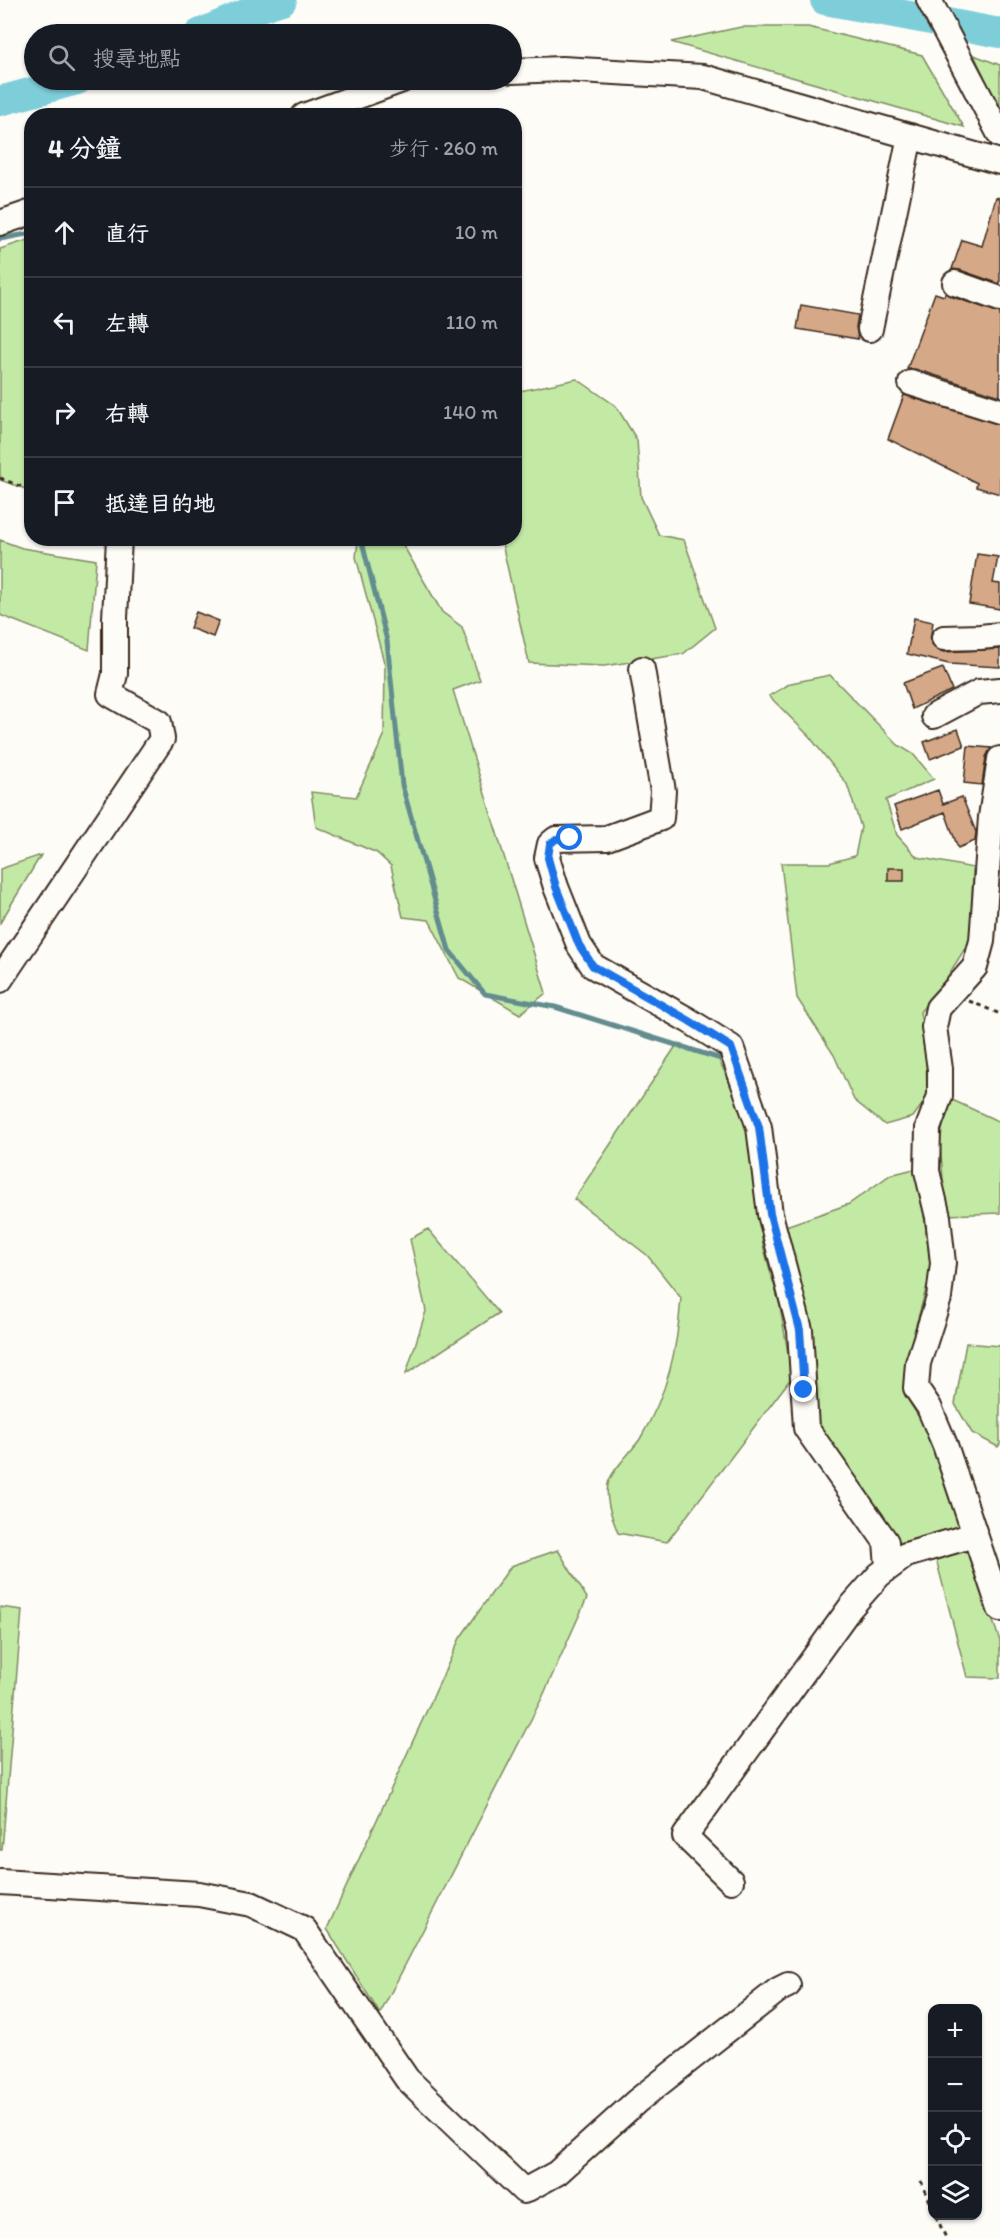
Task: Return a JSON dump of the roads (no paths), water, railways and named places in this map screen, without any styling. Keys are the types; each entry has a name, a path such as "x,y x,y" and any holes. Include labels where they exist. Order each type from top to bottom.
{"street":[{"path":"929,0 1000,135"},
{"path":"522,71 562,69 703,77 1000,162"},
{"path":"326,108 375,90"},
{"path":"870,328 910,136"},
{"path":"0,223 24,215"},
{"path":"955,283 1000,299"},
{"path":"911,383 1000,411"},
{"path":"0,980 162,739 159,722 111,694 115,674 119,546"},
{"path":"944,638 1000,635"},
{"path":"642,669 663,791 662,818 607,838 556,839 550,844 548,858 556,887 579,945 593,966 731,1047 759,1127 770,1214 800,1330 806,1428 886,1542 888,1566"},
{"path":"934,716 979,692 1000,690"},
{"path":"1000,759 991,818 994,849 982,941 975,967 938,1008 934,1027 940,1069 940,1096 928,1128 927,1171 938,1217 943,1263 939,1298 918,1363 916,1388 928,1407 945,1445 1000,1609"},
{"path":"731,1881 685,1836 850,1608 888,1566 906,1555 974,1535"},
{"path":"0,1882 199,1894 251,1904 304,1929 407,2079 524,2191 557,2173 637,2101 788,1984"}],"waterway":[{"path":"222,24 282,0"},
{"path":"825,0 1000,33"},
{"path":"0,101 40,90"},
{"path":"0,239 24,234"},
{"path":"363,546 387,641 402,785 449,950 485,994 555,1007 721,1059"}]}
